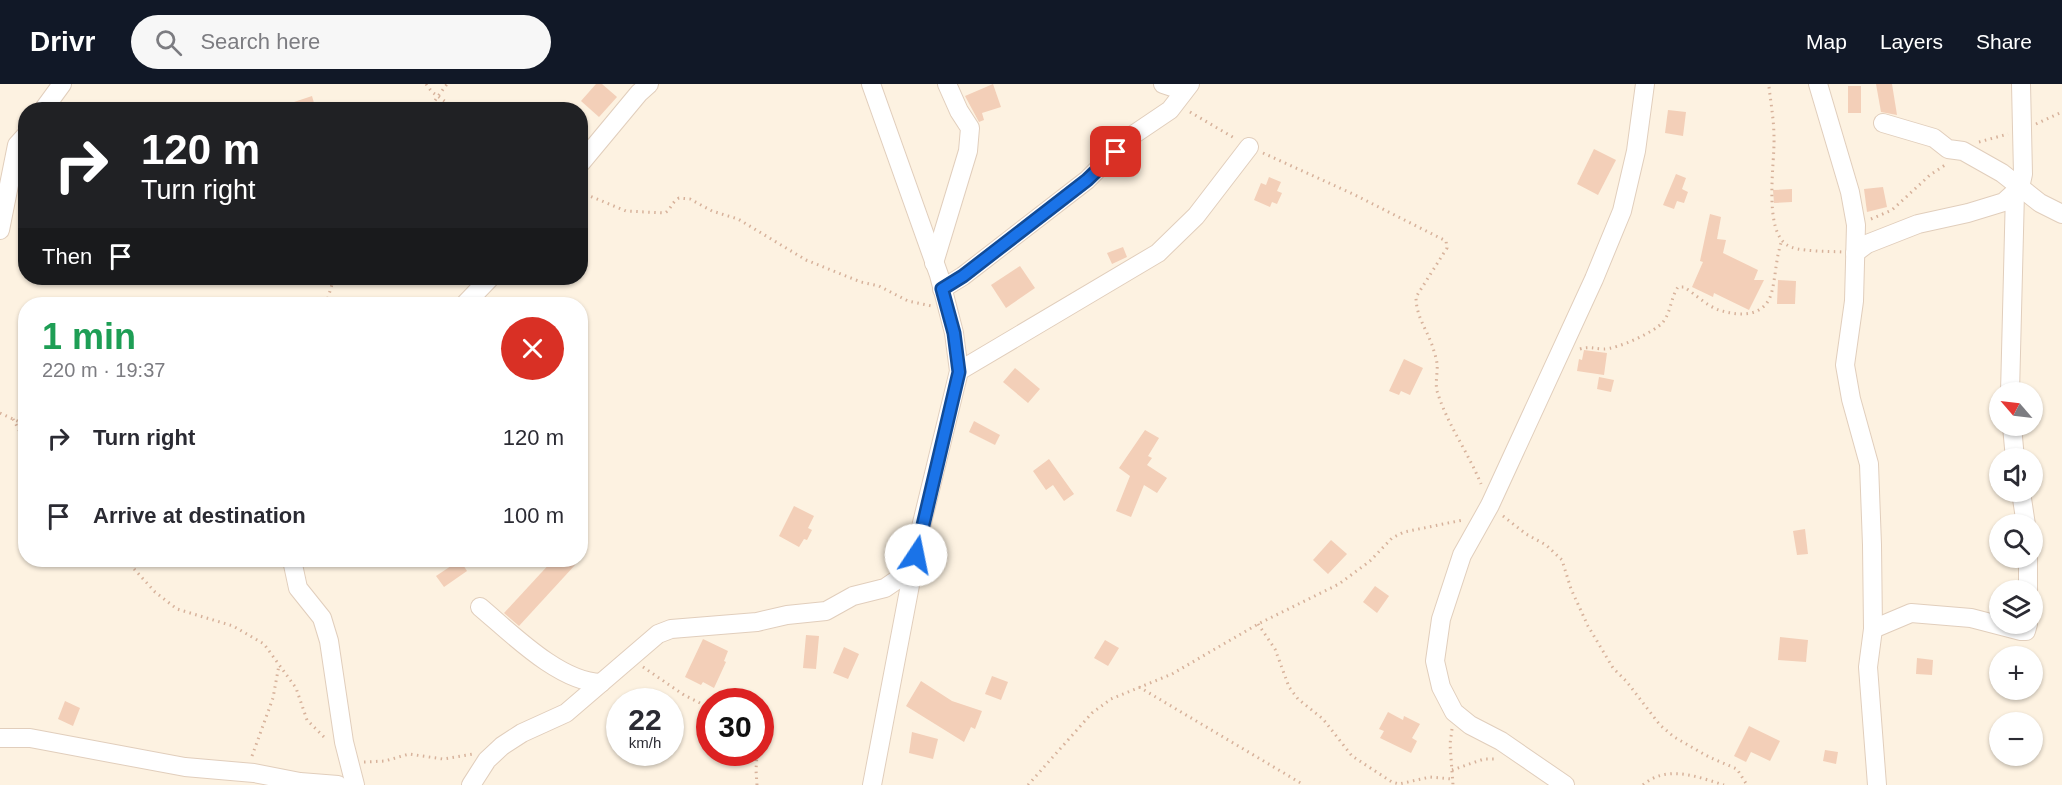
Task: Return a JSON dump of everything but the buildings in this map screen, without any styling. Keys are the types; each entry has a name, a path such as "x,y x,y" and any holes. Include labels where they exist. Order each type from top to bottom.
{"street":[{"path":"49,102 62,84"},
{"path":"588,154 649,84"},
{"path":"871,84 934,262 954,333 959,372 916,555 872,785"},
{"path":"934,262 968,151 970,129 947,84"},
{"path":"942,289 963,276 1087,180 1130,137 1170,110 1183,93 1163,84"},
{"path":"1565,785 1501,741 1470,725 1454,712 1441,687 1435,661 1441,619 1462,555 1486,511 1594,279 1622,211 1636,151 1645,84"},
{"path":"1818,84 1851,192 1856,225 1854,301 1845,365 1851,399 1869,464 1873,629 1868,667 1877,785"},
{"path":"2010,382 2017,189 2023,174 2021,84"},
{"path":"1883,123 1934,138 1948,149 1963,151 2002,173 2017,189 2062,214"},
{"path":"0,230 18,144"},
{"path":"959,372 1158,253 1196,216 1249,147"},
{"path":"1855,253 1868,244 1918,224 1968,213 2004,201 2017,189"},
{"path":"472,297 483,285"},
{"path":"471,785 487,760 498,750 522,733 566,713 658,634 671,629 757,622 787,615 826,611 852,596 885,588 904,575 916,555"},
{"path":"294,567 298,588 322,618 329,641 333,677 348,760 355,785"},
{"path":"480,607 542,657 569,675 581,681 601,683"},
{"path":"1873,629 1911,612 1971,618 1989,623"},
{"path":"0,738 30,738 185,767 254,773 300,782 338,785"}],"path":[{"path":"426,84 447,102"},
{"path":"435,102 447,84"},
{"path":"1769,87 1774,138 1772,206 1782,240 1787,246 1796,248 1855,253"},
{"path":"1183,93 1249,147 1353,194 1446,241 1447,248 1416,297 1416,306 1418,317 1431,343 1437,364 1436,388 1456,434 1473,464 1486,511"},
{"path":"1856,225 1892,210 1930,175 1963,151"},
{"path":"588,195 627,211 665,213 679,198 690,199 712,211 738,219 806,260 861,282 879,286 908,300 927,303 949,315"},
{"path":"1555,362 1588,346 1604,349 1616,347 1661,325 1678,287 1684,287 1718,309 1749,314 1762,310 1772,291 1782,240"},
{"path":"0,413 18,421"},
{"path":"12,418 18,429"},
{"path":"1028,785 1092,713 1110,699 1172,674 1258,624 1339,584 1370,561 1392,538 1404,532 1486,511 1546,545 1562,561 1571,589 1588,626 1613,668 1660,724 1674,737 1709,757 1737,769 1747,785"},
{"path":"132,567 155,592 177,609 202,615 249,634 264,644 296,688 307,720 338,754 348,760 385,761 409,754 443,759 498,750"},
{"path":"1258,624 1275,649 1289,687 1298,699 1323,719 1352,756 1392,782 1399,784 1430,777 1452,779"},
{"path":"629,658 696,701"},
{"path":"254,773 253,752 273,698 280,665"},
{"path":"1139,687 1304,785"},
{"path":"1453,785 1449,744 1454,712"},
{"path":"1452,770 1484,759 1519,754"},
{"path":"756,766 757,785"},
{"path":"1643,785 1653,777 1684,773 1724,785"}],"route":[{"path":"916,555 959,372 954,333 942,289 963,276 1087,180 1116,152"}]}
